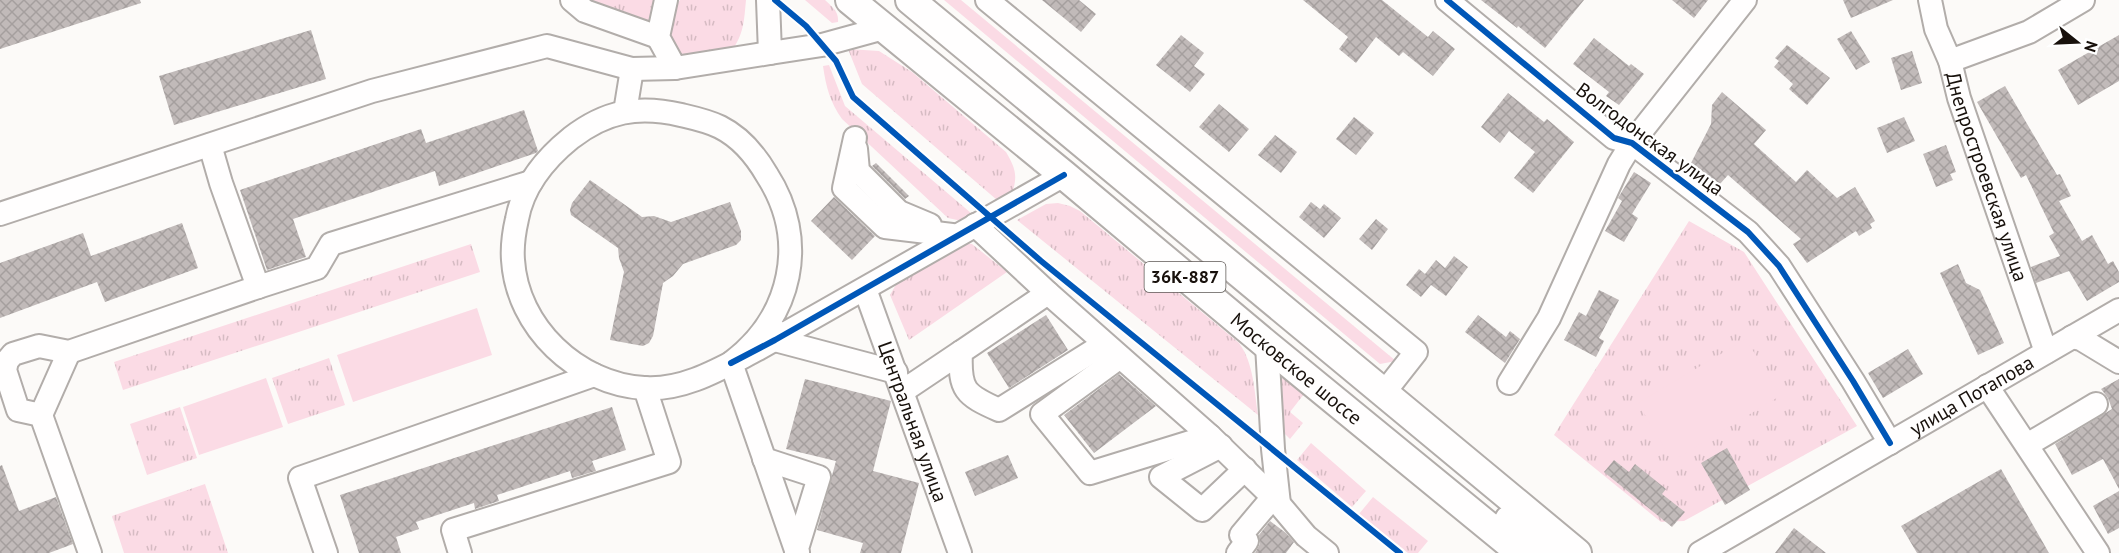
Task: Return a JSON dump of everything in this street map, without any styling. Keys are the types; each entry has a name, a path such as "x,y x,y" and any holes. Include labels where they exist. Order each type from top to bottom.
{"main road":[{"name":"Московское шоссе","path":"850,0 1064,174 1267,345 1521,553"},
{"name":"Московское шоссе","path":"878,0 1549,553"},
{"name":"Московское шоссе","path":"910,0 1577,553"}],"street":[{"path":"572,0 585,11 658,37"},
{"path":"666,0 658,37 675,68"},
{"path":"768,0 771,52"},
{"path":"987,0 1416,352 1383,394"},
{"name":"Волгодонская улица","path":"1448,0 1614,138 1632,142 1748,232 1779,266 1890,443"},
{"path":"1509,383 1549,318 1619,164 1632,142 1745,0"},
{"name":"Днепростроевская улица","path":"1930,0 1936,29 1950,61 1959,98 2046,352"},
{"path":"1950,61 2029,32 2083,0"},
{"path":"0,214 372,91 547,46 632,69 675,68 822,45 884,28"},
{"path":"625,112 632,69"},
{"path":"775,340 790,263 791,242 786,213 771,181 761,164 741,141 721,128 695,118 668,111 637,109 610,115 582,130 543,164 519,207 514,231 513,260 521,298 545,339 569,361 594,375 645,388 689,383 731,363 775,340 865,289 1064,174"},
{"path":"855,138 858,171 882,196 899,212 952,235 885,227 844,188 855,138"},
{"path":"210,145 220,183 258,287"},
{"path":"41,415 18,410 5,370 7,361 13,354 39,346 69,351 317,268 332,244 531,183"},
{"path":"975,225 1112,351 1216,441 1276,500 1306,536 1327,553"},
{"name":"Центральная улица","path":"865,289 960,553"},
{"path":"731,363 747,351 770,322 784,292"},
{"path":"775,340 899,382 962,352 1048,293"},
{"name":"улица Потапова","path":"1700,553 2119,310"},
{"path":"2072,337 2080,339 2119,362"},
{"path":"1238,553 1247,541 1241,535 1276,500 1267,345"},
{"path":"69,351 41,415 90,553"},
{"path":"962,352 960,375 966,391 981,402 999,410 1112,351"},
{"path":"1112,351 1042,414 1090,472 1216,441"},
{"path":"731,363 798,553"},
{"path":"326,553 300,478 594,375"},
{"path":"1987,386 2098,553"},
{"path":"460,553 453,530 669,462 645,388"},
{"path":"2027,445 2096,404"},
{"path":"1216,441 1161,477 1202,510 1245,470"},
{"path":"764,459 819,477 798,553"}],"green space":[{"path":"585,0 660,0 643,31"},
{"path":"680,0 746,0 741,33 731,52 694,57 682,54 669,40 670,12"},
{"path":"805,0 825,0 836,12 838,22 832,23"},
{"path":"944,0 961,0 1396,361 1380,364"},
{"path":"848,49 879,51 912,72 1006,152 1014,170 1013,190 997,200 862,84"},
{"path":"829,65 845,106 978,219 971,223 948,218 842,119 827,88 823,66"},
{"path":"1058,203 1080,211 1239,343 1251,368 1258,415 1017,220 1046,204"},
{"path":"1689,221 1744,252 1857,426 1684,521 1661,522 1554,435"},
{"path":"958,242 972,244 1007,272 909,340 890,295 902,274"},
{"path":"471,244 480,272 123,390 114,362"},
{"path":"477,308 492,355 353,402 337,355"},
{"path":"1746,339 1780,396 1672,461 1638,403"},
{"path":"329,358 345,405 288,424 272,378"},
{"path":"266,378 283,427 199,455 183,407"},
{"path":"1285,378 1304,394 1290,412 1303,423 1290,439 1282,431 1280,379"},
{"path":"180,407 197,458 147,475 130,424"},
{"path":"1311,443 1366,491 1352,507 1297,460"},
{"path":"205,484 228,553 124,553 112,516"},
{"path":"1373,497 1428,541 1418,553 1408,553 1359,514"}],"building":[{"path":"0,0 140,0 141,3 0,49"},
{"path":"1042,0 1079,0 1096,14 1081,32"},
{"path":"1303,0 1382,0 1428,37 1433,31 1455,49 1433,76 1403,52 1399,56 1376,37 1356,63 1339,49 1348,37"},
{"path":"1481,0 1584,0 1545,48"},
{"path":"1672,0 1708,0 1694,18"},
{"path":"1843,0 1893,0 1851,18"},
{"path":"311,30 326,79 174,125 159,76"},
{"path":"1851,31 1870,62 1856,70 1837,39"},
{"path":"1181,35 1204,53 1194,66 1205,74 1190,92 1156,65"},
{"path":"2119,35 2119,81 2078,105 2058,70"},
{"path":"1594,38 1629,66 1631,64 1644,74 1619,105 1606,96 1609,92 1573,64"},
{"path":"1787,45 1830,78 1807,105 1789,89 1793,84 1774,67 1779,61 1775,58"},
{"path":"1912,51 1922,83 1901,90 1891,58"},
{"path":"2005,86 2057,175 2060,174 2071,196 2059,201 2082,241 2092,235 2108,264 2113,261 2119,272 2119,282 2087,301 2069,271 2036,283 2031,267 2060,256 2049,236 2054,233 2026,175 2021,178 1977,102"},
{"path":"1722,92 1766,130 1754,144 1796,182 1807,170 1837,198 1855,187 1875,221 1870,224 1872,228 1859,236 1856,231 1807,263 1793,244 1801,239 1728,175 1720,184 1691,163 1711,124 1712,105"},
{"path":"1508,93 1544,122 1547,119 1574,142 1533,193 1514,178 1535,152 1509,131 1500,143 1481,127"},
{"path":"1219,104 1249,129 1229,152 1199,127"},
{"path":"524,110 538,151 536,153 439,186 435,171 293,219 306,257 267,270 240,190 421,129 426,143"},
{"path":"1354,117 1374,133 1356,155 1336,139"},
{"path":"1904,117 1915,141 1887,153 1877,128"},
{"path":"1275,135 1297,152 1281,173 1258,155"},
{"path":"1946,145 1956,172 1950,174 1953,180 1936,187 1923,154"},
{"path":"876,163 909,196 905,199 872,166"},
{"path":"1634,172 1651,183 1632,214 1638,218 1624,242 1605,231 1622,201 1618,198"},
{"path":"590,180 642,217 654,216 671,222 730,202 741,231 741,240 736,245 683,264 673,276 663,283 653,336 649,343 643,346 610,340 624,272 618,248 571,215 570,210 572,203"},
{"path":"834,197 875,236 852,260 811,221"},
{"path":"1311,202 1320,209 1324,204 1341,218 1324,238 1299,217"},
{"path":"1376,219 1388,229 1372,250 1359,239"},
{"path":"182,223 198,268 105,302 97,282 0,318 0,263 83,233 91,256"},
{"path":"1454,256 1468,267 1446,296 1431,285 1421,297 1406,285 1419,269 1425,274 1436,260 1445,268"},
{"path":"1958,264 1966,283 1980,290 2004,343 1978,355 1940,273"},
{"path":"1599,290 1619,300 1599,338 1604,341 1596,357 1564,340 1579,312 1586,316"},
{"path":"1046,315 1068,350 1009,388 987,353"},
{"path":"1478,315 1506,337 1510,331 1520,339 1505,363 1465,332"},
{"path":"1908,349 1923,374 1883,398 1868,373"},
{"path":"1119,374 1156,406 1094,453 1064,415"},
{"path":"805,379 891,401 873,471 919,483 901,553 860,553 863,543 817,530 836,461 786,449"},
{"path":"2119,379 2119,489 2103,459 2072,475 2055,444 2112,409 2101,389"},
{"path":"612,407 626,450 592,461 596,471 572,478 570,471 497,495 499,501 475,509 474,503 416,522 419,529 396,537 401,553 359,553 340,495"},
{"path":"1727,448 1750,490 1725,505 1701,463"},
{"path":"1008,455 1018,478 975,496 965,472"},
{"path":"1614,460 1629,472 1635,464 1666,489 1662,494 1685,512 1672,527 1604,472"},
{"path":"2,465 19,511 56,497 73,544 49,553 0,553 0,466"},
{"path":"2001,469 2049,553 1917,553 1901,526"},
{"path":"2119,491 2119,528 2108,534 2093,506"},
{"path":"1270,521 1294,542 1286,553 1255,553 1260,544 1259,535"},
{"path":"1794,528 1826,553 1775,553"}],"cycle path":[{"path":"775,0 806,26 836,61 853,97 1041,261 1400,553"},
{"path":"1447,0 1614,138 1632,143 1748,232 1779,266 1890,443"},
{"path":"731,363 1064,175"}]}
